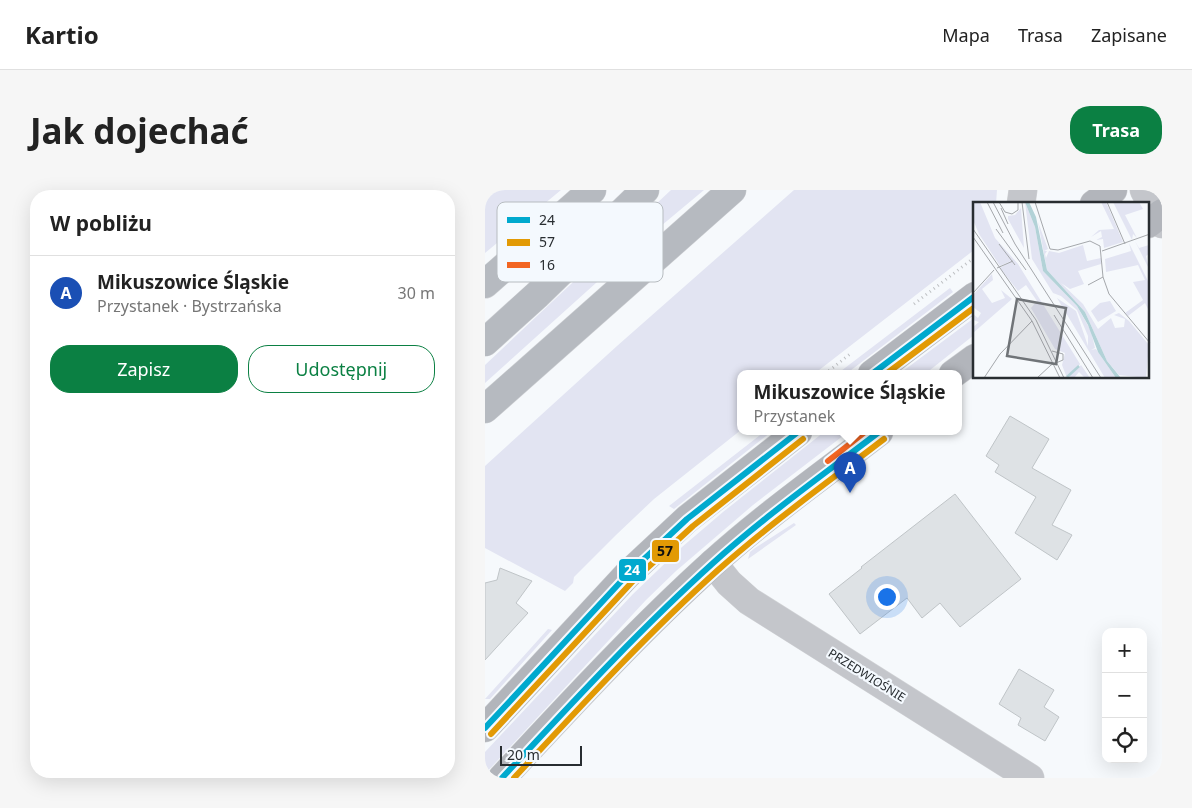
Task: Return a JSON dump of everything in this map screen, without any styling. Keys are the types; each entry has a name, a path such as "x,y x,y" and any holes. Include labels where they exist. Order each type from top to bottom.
{"highway":[{"path":"578,202 592,190"},
{"path":"633,202 645,190"},
{"path":"663,251 732,190"},
{"path":"485,284 497,273"},
{"path":"485,342 550,282"},
{"path":"485,409 628,282"}],"main road":[{"path":"1097,202 1113,190"},
{"path":"877,370 973,298"},
{"path":"958,370 973,359"},
{"path":"485,728 627,574 687,519 794,435"},
{"path":"502,778 663,610 713,563 754,528 875,435"}],"street":[{"path":"1144,190 1157,219"},
{"name":"PRZEDWIOŚNIE","path":"713,563 729,583 749,601 1030,778"}],"shaded area":[{"path":"485,190 561,190 547,202 497,202 497,243 485,253"},
{"path":"671,190 704,190 663,224 663,202 658,202"},
{"path":"794,190 997,190 996,202 973,202 973,251 819,370 737,370 737,433 654,499 574,577 573,583 565,591 485,548 485,466 617,346"},
{"path":"573,282 597,282 485,383 485,365"},
{"path":"950,288 953,292 851,370 842,370"},
{"path":"973,319 973,336 930,370 904,370"},
{"path":"760,435 767,435 674,509 669,506"},
{"path":"820,435 844,435 753,505 676,571 646,600 485,774 485,752 633,594 682,547"},
{"path":"794,523 796,525 748,559 750,552 755,548"},
{"path":"548,629 552,630 490,699 485,699"}],"building":[{"path":"1010,416 1049,439 1032,468 1071,490 1052,525 1072,535 1057,560 1015,533 1036,497 995,472 999,465 986,456"},
{"path":"955,494 1021,579 960,627 940,603 922,618 907,598 860,634 829,594"},
{"path":"500,568 532,581 516,603 528,613 485,660 485,583 497,580"},
{"path":"1019,669 1054,690 1044,707 1059,717 1045,741 1018,725 1021,718 999,704"}],"transit line":[{"name":"24","path":"877,370 973,298"},
{"name":"57","path":"891,370 973,309"},
{"name":"24","path":"485,728 627,575 687,519 794,435"},
{"name":"16","path":"828,461 861,435"},
{"name":"24","path":"502,778 631,642 712,564 773,512 875,435"},
{"name":"57","path":"491,734 633,581 693,526 803,439"},
{"name":"57","path":"514,778 639,646 718,570 779,519 884,439"}],"place":[{"name":"Mikuszowice Śląskie","path":"850,493"}]}
